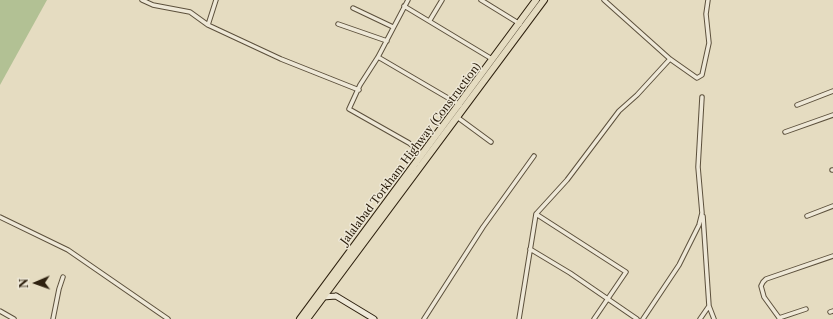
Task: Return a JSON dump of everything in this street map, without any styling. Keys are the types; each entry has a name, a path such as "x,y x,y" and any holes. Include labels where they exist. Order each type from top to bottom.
{"highway":[{"name":"Jalalabad Torkham Highway (Construction)","path":"300,319 495,62 508,39 522,25 536,0"},
{"path":"495,62 506,52 522,25 544,0"},
{"path":"506,52 508,39"},
{"path":"307,319 334,284 424,156 457,117 461,107"}],"street":[{"path":"142,0 153,5 190,12 208,25 281,59 359,90"},
{"path":"208,25 216,0"},
{"path":"408,0 378,57 360,84 359,90 349,109 409,143 424,156"},
{"path":"430,20 442,0"},
{"path":"481,0 522,25"},
{"path":"604,0 670,59 697,78 702,75 709,43 706,14 708,0"},
{"path":"404,6 430,20 495,62"},
{"path":"353,8 393,27"},
{"path":"338,24 387,41"},
{"path":"378,57 461,107"},
{"path":"518,319 536,214 567,180 619,111 670,59"},
{"path":"797,105 833,91"},
{"path":"702,97 698,167 709,306 714,319"},
{"path":"785,132 833,115"},
{"path":"457,117 491,142"},
{"path":"424,319 483,227 534,156"},
{"path":"807,216 833,206"},
{"path":"643,319 679,265 699,225 702,212"},
{"path":"536,214 626,272 594,319"},
{"path":"0,217 68,250 168,319"},
{"path":"530,249 638,319"},
{"path":"806,309 779,319 764,297 762,286 763,282 766,279 833,256"},
{"path":"53,319 63,277"},
{"path":"334,284 336,296"},
{"path":"323,298 336,296 374,319"},
{"path":"700,319 709,306"},
{"path":"0,311 14,319"}],"green space":[{"path":"0,0 47,0 0,85"}]}
